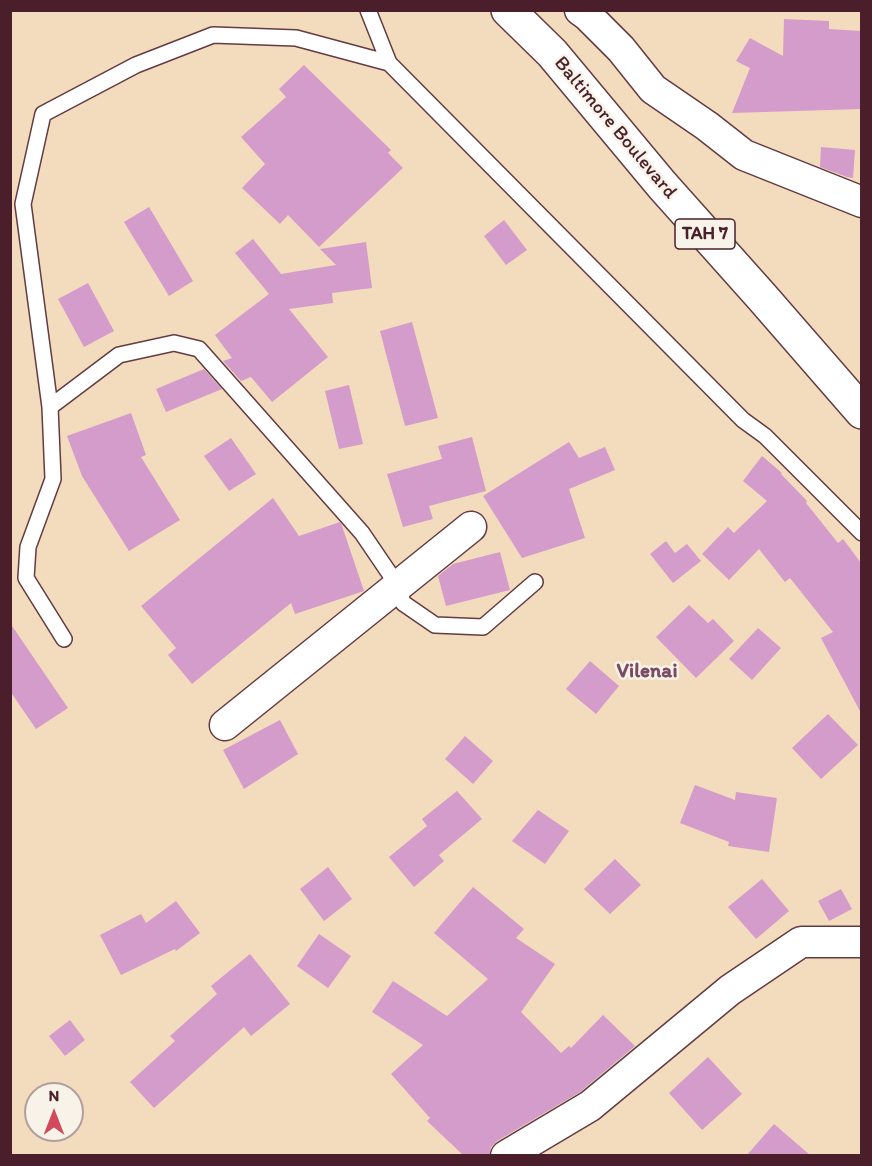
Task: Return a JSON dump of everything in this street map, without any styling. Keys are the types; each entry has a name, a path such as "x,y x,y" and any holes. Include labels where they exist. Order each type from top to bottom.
{"highway":[{"name":"Baltimore Boulevard","path":"508,10 552,53 662,185 861,412"}],"street":[{"path":"580,10 621,49 653,89 744,155 861,202"},
{"path":"225,725 471,527"},
{"path":"506,1155 590,1106 730,990 801,942 861,942"}],"lane":[{"path":"368,10 388,63 743,420 765,436 861,533"},
{"path":"64,639 26,578 28,547 53,479 50,406 23,204 43,114 136,66 213,35 296,38 388,63"},
{"path":"50,406 119,355 174,343 199,349 362,533 398,586 403,603 435,625 483,627 534,582"}],"building":[{"path":"784,19 829,21 829,29 861,31 861,109 732,113 750,68 736,61 750,38 783,56"},
{"path":"304,65 391,150 388,153 403,168 319,247 288,215 280,224 242,188 265,164 241,137 286,97 279,89"},
{"path":"821,147 855,150 853,178 820,167"},
{"path":"149,207 193,281 169,296 124,222"},
{"path":"504,220 527,250 506,265 484,236"},
{"path":"253,239 281,274 336,265 320,249 366,242 372,288 332,293 333,303 289,309 328,357 272,402 251,377 241,381 223,361 232,358 215,335 269,294 235,253"},
{"path":"88,283 114,331 84,347 58,299"},
{"path":"412,322 438,418 405,426 380,331"},
{"path":"204,369 222,389 166,412 156,389"},
{"path":"349,385 363,444 339,449 325,391"},
{"path":"131,413 146,455 141,457 180,520 129,551 82,476 67,436"},
{"path":"472,437 486,491 429,506 433,519 403,527 387,474 442,459 438,446"},
{"path":"231,438 256,474 229,491 204,456"},
{"path":"569,442 579,458 605,447 615,470 569,489 585,538 522,558 483,496"},
{"path":"762,456 782,473 807,501 806,503 838,543 843,539 861,563 861,713 821,638 833,632 790,578 785,582 759,549 729,580 702,554 728,527 734,533 767,501 743,481"},
{"path":"273,498 299,536 340,522 364,591 295,614 291,603 192,684 168,655 176,648 141,606"},
{"path":"666,541 675,553 687,544 701,561 673,583 650,554"},
{"path":"500,552 510,590 446,606 438,576 453,564"},
{"path":"689,605 708,623 713,619 734,641 696,678 656,637"},
{"path":"10,623 68,708 36,729 10,691"},
{"path":"758,628 781,648 752,680 729,659"},
{"path":"590,661 619,686 596,714 566,689"},
{"path":"828,714 858,745 821,779 792,748"},
{"path":"280,720 298,754 244,789 223,750"},
{"path":"465,736 493,761 473,784 445,759"},
{"path":"695,785 735,800 736,792 777,798 769,852 728,846 729,842 680,823"},
{"path":"457,791 482,819 439,855 444,861 414,887 389,857 427,826 422,819"},
{"path":"538,810 569,831 545,864 512,841"},
{"path":"615,859 641,885 610,914 584,889"},
{"path":"328,867 352,899 324,921 300,889"},
{"path":"762,879 789,911 756,939 728,907"},
{"path":"473,887 524,929 516,938 555,964 521,1012 561,1053 569,1046 571,1048 603,1015 635,1046 580,1092 497,1141 491,1147 489,1155 463,1155 427,1121 430,1118 391,1074 423,1045 372,1012 393,981 447,1016 488,979 434,933"},
{"path":"841,889 852,909 829,921 818,901"},
{"path":"176,901 200,933 176,951 175,949 121,975 100,935 141,914 146,923"},
{"path":"319,934 351,956 328,988 297,966"},
{"path":"250,954 290,1004 251,1036 244,1027 154,1108 130,1082 175,1041 170,1036 217,994 211,986"},
{"path":"70,1020 85,1040 65,1056 49,1036"},
{"path":"708,1057 742,1094 702,1130 669,1093"},
{"path":"774,1124 810,1155 747,1155"}],"district":[{"name":"Vilenai","path":"647,672"}]}
